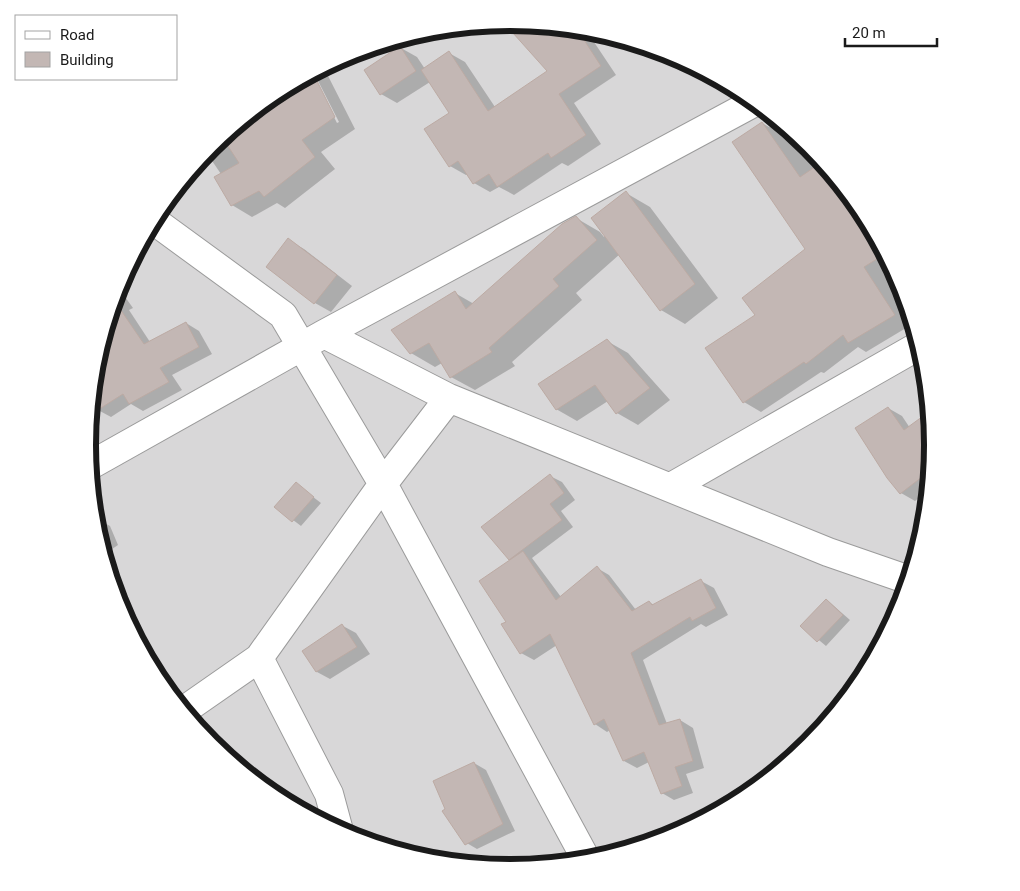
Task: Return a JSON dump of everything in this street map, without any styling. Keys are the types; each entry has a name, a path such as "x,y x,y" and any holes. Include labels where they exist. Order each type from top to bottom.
{"street":[{"path":"97,462 313,341 747,106"},
{"path":"160,225 283,315 313,341 828,552 902,578"},
{"path":"313,341 383,484 583,853"},
{"path":"671,487 913,350"},
{"path":"189,707 259,658 383,484 449,398"},
{"path":"259,658 329,794 336,821"}],"shaded area":[{"path":"510,31 537,32 591,39 617,45 643,53 693,74 740,101 762,117 783,134 821,172 839,193 869,238 882,262 902,312 910,338 921,391 924,446 923,473 921,500 910,553 893,604 882,629 869,653 839,698 783,757 740,790 717,804 693,817 643,838 591,852 564,856 510,860 483,859 429,852 403,846 377,838 327,817 280,790 258,774 237,757 199,719 181,698 151,653 138,629 118,579 110,553 99,500 96,446 97,418 99,391 110,338 127,287 138,262 151,238 181,193 237,134 280,101 303,87 327,74 377,53 429,39 456,35"}],"building":[{"path":"511,31 583,38 601,66 559,94 586,135 551,158 548,153 497,187 489,174 473,184 458,161 449,167 424,129 449,113 421,70 449,51 488,111 547,71"},
{"path":"400,46 416,71 380,95 364,70"},
{"path":"316,80 335,117 302,140 315,157 264,197 259,191 231,206 214,177 239,163 227,144 280,101"},
{"path":"762,122 800,177 816,166 821,172 839,193 880,257 864,267 895,315 848,343 843,335 806,364 804,362 743,403 705,348 755,315 742,298 805,249 732,142"},
{"path":"626,191 695,284 660,311 591,218"},
{"path":"576,216 597,240 553,279 559,286 489,348 492,352 450,378 429,343 410,354 391,330 455,291 466,309 562,224"},
{"path":"288,238 337,275 314,304 266,267"},
{"path":"119,308 144,344 186,322 199,347 160,368 169,382 129,404 123,394 98,410 104,365"},
{"path":"607,339 650,388 616,414 595,385 556,410 538,384"},
{"path":"888,407 904,430 923,416 923,476 900,494 887,478 855,428"},
{"path":"550,474 564,493 550,504 562,520 509,560 481,527"},
{"path":"296,482 314,497 292,522 274,507"},
{"path":"523,551 556,600 597,566 632,611 649,601 652,605 701,579 716,608 692,621 690,617 631,653 659,725 680,719 693,761 675,767 682,786 661,794 644,752 623,761 604,719 594,725 550,634 520,654 501,624 506,622 479,581"},
{"path":"826,599 843,615 817,642 800,626"},
{"path":"342,624 357,647 316,672 302,651"},
{"path":"474,762 503,824 465,845 442,811 445,809 433,781"}]}
